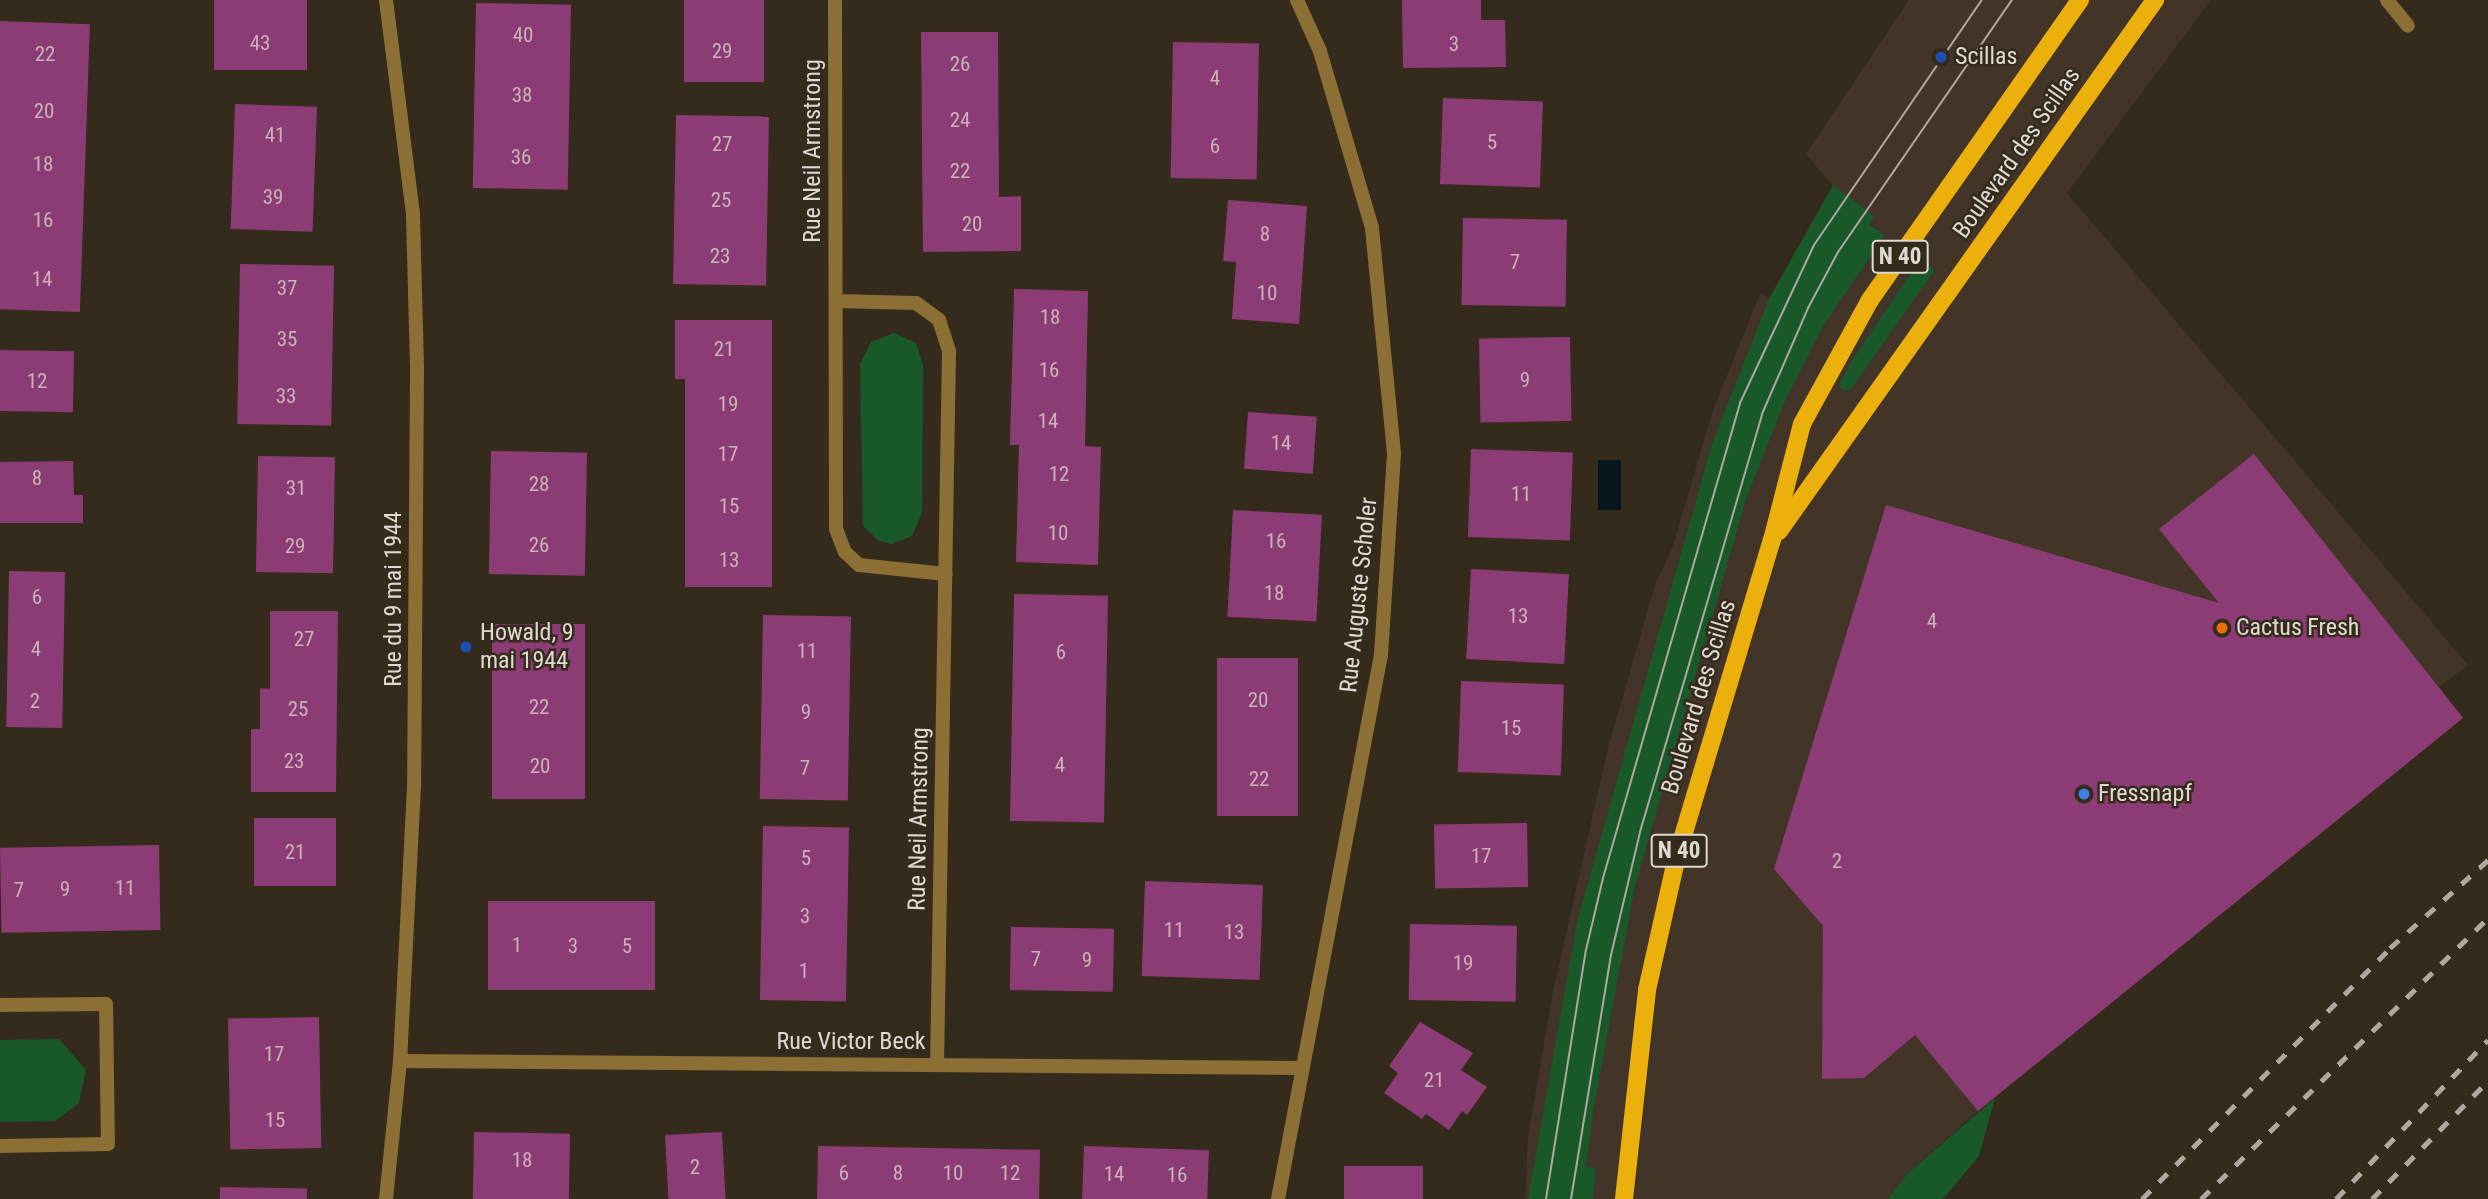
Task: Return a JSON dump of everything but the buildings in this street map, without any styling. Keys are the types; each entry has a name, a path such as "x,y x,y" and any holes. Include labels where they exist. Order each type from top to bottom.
{"main road":[{"name":"Boulevard des Scillas","path":"1624,1199 1647,990 1677,856 1772,540 1801,424 1829,367 1870,300 2080,0"},
{"name":"Boulevard des Scillas","path":"1772,540 2155,0"}],"street":[{"name":"Rue du 9 mai 1944","path":"386,0 413,215 417,370 414,786 400,1061 386,1199"},
{"name":"Rue Neil Armstrong","path":"835,0 836,529 845,552 859,565 946,575"},
{"name":"Rue Auguste Scholer","path":"1278,1199 1381,655 1394,453 1371,228 1320,51 1297,0"},
{"path":"2387,0 2408,26"},
{"name":"Rue Neil Armstrong","path":"836,301 916,303 939,320 949,351 937,1065"},
{"path":"0,1005 106,1004 108,1144 0,1146"},
{"name":"Rue Victor Beck","path":"400,1061 1302,1068"}],"shaded area":[{"path":"1909,0 2211,0 2067,193 2468,665 2439,687 2463,718 1978,1111 1907,1174 1888,1199 1525,1199 1528,1137 1553,992 1608,748 1655,585 1673,546 1713,410 1760,294 1769,298 1833,186 1806,154"},
{"path":"1598,460 1621,460 1621,510 1598,510"}],"green space":[{"path":"1833,185 1874,216 1869,225 1885,235 1823,326 1784,403 1746,499 1635,886 1593,1112 1586,1167 1596,1168 1593,1199 1528,1199 1577,922 1712,444 1769,299"},
{"path":"1920,260 1935,270 1851,389 1845,391 1840,388 1841,381 1853,359"},
{"path":"894,333 916,343 923,365 922,513 912,536 892,544 879,541 863,526 860,364 871,342"},
{"path":"59,1039 86,1070 79,1103 55,1121 0,1122 0,1040"},
{"path":"1995,1098 1979,1156 1943,1199 1888,1199 1907,1174"}],"tram line":[{"path":"1546,1199 1586,950 1603,878 1740,403 1814,245 1982,0"},
{"path":"1571,1199 1611,955 1640,832 1762,414 1808,308 1838,252 2012,0"}],"railway":[{"path":"2142,1199 2390,948 2488,860"},
{"path":"2201,1199 2488,918"},
{"path":"2336,1199 2488,1040"},
{"path":"2372,1199 2488,1081"}],"place":[{"name":"Scillas","path":"1941,57"},
{"name":"Cactus Fresh","path":"2222,628"},
{"name":"Howald, 9 mai 1944","path":"466,647"},
{"name":"Fressnapf","path":"2084,794"}]}
